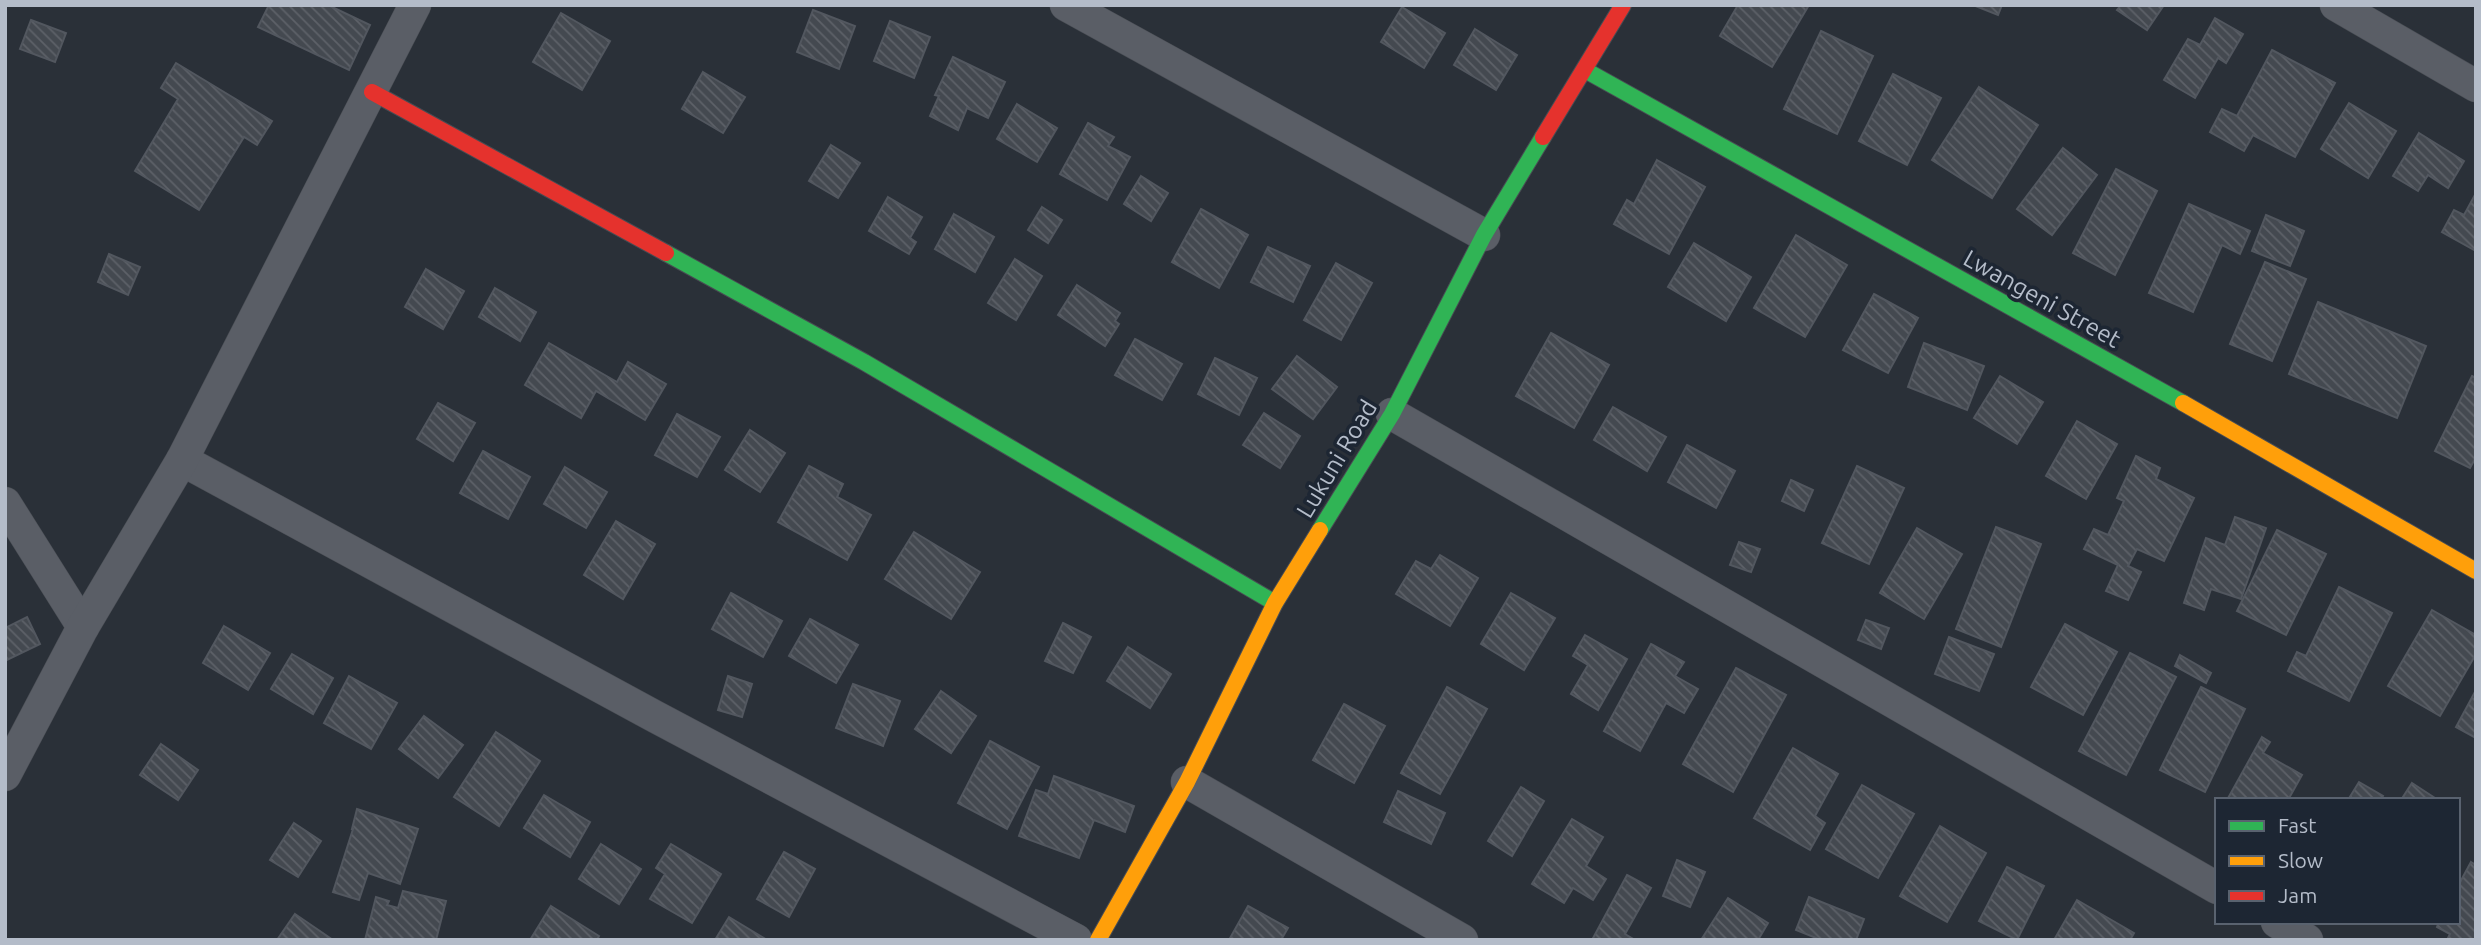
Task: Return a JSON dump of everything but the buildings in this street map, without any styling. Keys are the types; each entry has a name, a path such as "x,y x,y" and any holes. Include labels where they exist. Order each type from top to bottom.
{"street":[{"path":"5,775 83,627 182,460 415,5"},
{"path":"1066,5 1484,235"},
{"name":"Lukuni Road","path":"1098,940 1187,782 1275,603 1392,414 1484,235 1623,5"},
{"path":"2336,5 2476,86"},
{"name":"Lwangeni Street","path":"1585,70 2476,571"},
{"path":"372,93 864,362 1275,603"},
{"path":"1392,414 2215,887"},
{"path":"182,460 1076,940"},
{"path":"5,503 83,627"},
{"path":"1187,782 1462,940"},
{"path":"2280,924 2307,940"}],"traffic: fast":[{"path":"1585,70 2183,403"},
{"path":"1320,530 1392,414 1484,235 1543,137"},
{"path":"666,253 864,362 1275,603"}],"traffic: slow":[{"path":"2183,403 2476,571"},
{"path":"1098,940 1187,782 1275,603 1320,530"}],"traffic: jam":[{"path":"1543,137 1623,5"},
{"path":"372,92 666,253"}]}
